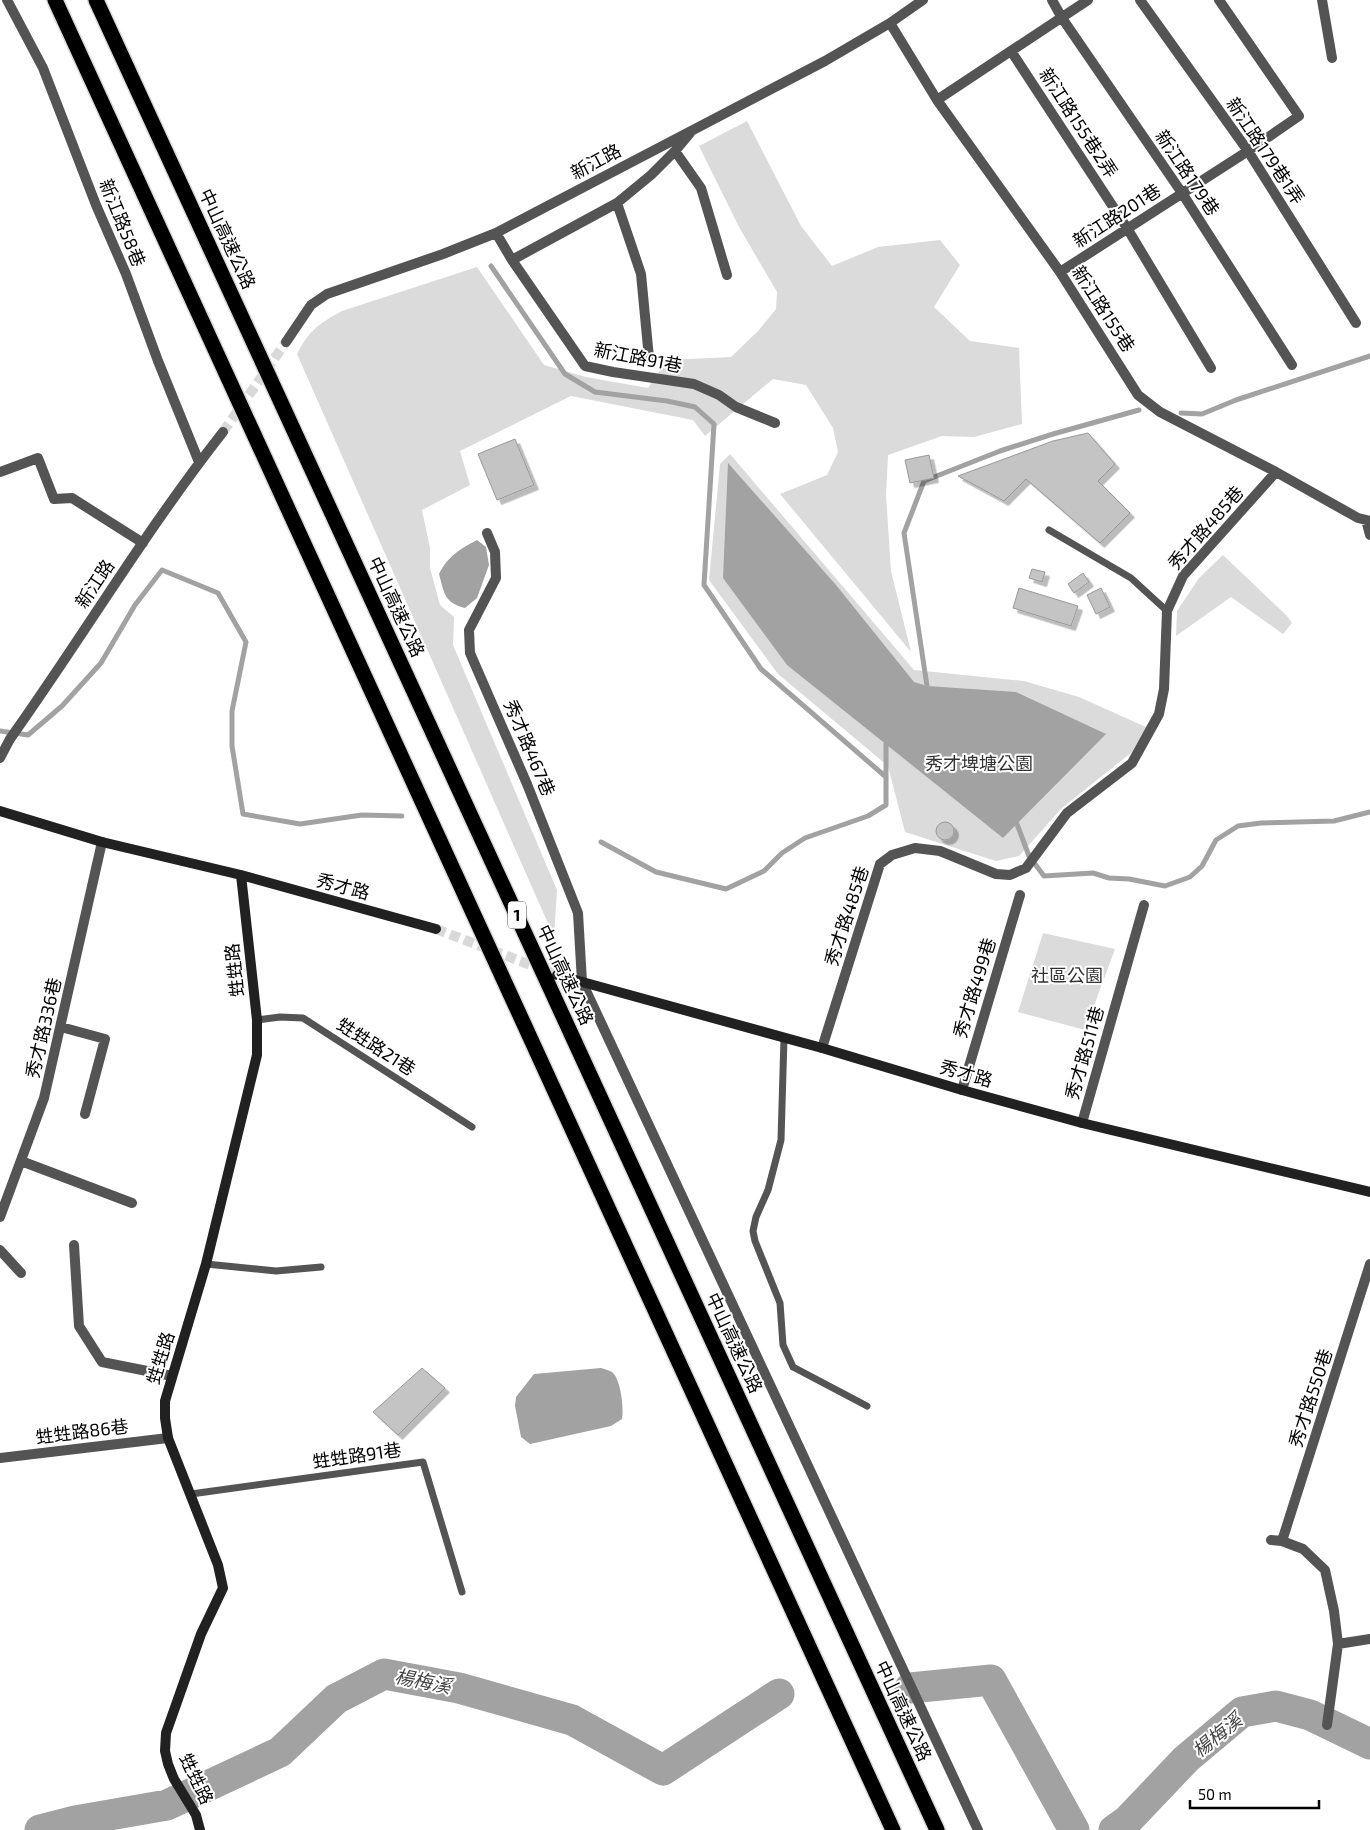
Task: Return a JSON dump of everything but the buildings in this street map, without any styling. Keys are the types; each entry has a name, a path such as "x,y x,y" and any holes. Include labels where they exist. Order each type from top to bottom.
{"highway":[{"name":"1","path":"55,0 893,1830"},
{"name":"中山高速公路","path":"96,0 937,1830"}],"main road":[{"name":"秀才路","path":"0,811 102,842 241,875 436,929"},
{"name":"甡甡路","path":"200,1830 196,1815 174,1779 166,1757 166,1733 201,1634 223,1588 218,1565 168,1438 164,1418 165,1401 206,1264 257,1055 257,1020 241,875"},
{"name":"秀才路","path":"556,975 822,1048 962,1090 1082,1123 1370,1192"}],"street":[{"name":"新江路58巷","path":"7,0 43,68 199,462"},
{"name":"新江路","path":"286,342 311,305 327,294 443,254 496,233 825,61 890,23 923,0"},
{"name":"新江路179巷","path":"1052,0 1062,18 1182,193 1292,365"},
{"path":"937,100 1088,0"},
{"name":"新江路179巷1弄","path":"1140,0 1248,151 1356,323"},
{"name":"新江路201巷","path":"1060,272 1299,116 1219,0"},
{"path":"1322,0 1332,58"},
{"name":"新江路155巷","path":"890,23 937,100 1060,272 1138,395 1160,412 1276,472 1358,518 1368,520"},
{"name":"新江路155巷2弄","path":"1011,51 1127,228 1210,368"},
{"path":"512,260 617,203 651,175 675,151 692,130"},
{"path":"675,151 700,188 727,275"},
{"path":"617,203 642,274 649,358"},
{"name":"新江路91巷","path":"496,233 512,260 585,366 694,384 720,395 736,407 774,423"},
{"name":"新江路","path":"0,758 10,739 143,543 199,462 223,432"},
{"path":"0,472 38,458 54,499 72,498 143,543"},
{"name":"秀才路485巷","path":"822,1048 880,864 892,855 915,848 940,852 996,874 1010,875 1026,868 1067,813 1132,762 1159,714 1164,689 1167,611 1183,576 1276,472"},
{"path":"1368,520 1370,535"},
{"name":"秀才路467巷","path":"487,532 495,552 496,578 469,630 470,653 527,784 578,912 582,982"},
{"name":"秀才路336巷","path":"0,1217 44,1098 102,842"},
{"name":"秀才路499巷","path":"962,1090 1020,895"},
{"name":"秀才路511巷","path":"1082,1123 1144,905"},
{"path":"582,982 978,1830"},
{"path":"61,1027 105,1039 85,1114"},
{"path":"21,1161 132,1203"},
{"path":"74,1245 79,1326 102,1362 172,1376"},
{"path":"0,1250 20,1273"},
{"name":"秀才路550巷","path":"1282,1541 1370,1264"},
{"name":"甡甡路86巷","path":"0,1458 168,1438"},
{"path":"1271,1540 1282,1541 1303,1549 1325,1570 1334,1611 1338,1644 1327,1725"},
{"path":"1338,1644 1370,1639"}],"lane":[{"path":"1049,530 1130,578 1167,611"},
{"name":"甡甡路21巷","path":"257,1020 280,1017 303,1018 472,1127"},
{"path":"784,1038 781,1140 768,1190 756,1218 753,1231 755,1241 780,1302 783,1345 794,1367 867,1406"},
{"path":"206,1264 276,1271 321,1267"},
{"name":"甡甡路91巷","path":"191,1494 423,1462 462,1592"}],"green space":[{"path":"747,121 801,226 832,266 878,247 940,240 960,265 934,307 970,341 1019,348 1022,424 974,437 942,436 888,455 886,495 891,571 911,652 780,494 827,475 838,452 833,428 806,385 773,379 705,436 693,420 571,396 460,451 470,485 422,510 430,548 430,568 440,605 454,617 453,645 557,890 554,937 297,354 306,339 316,328 327,319 342,311 477,267 544,365 586,377 648,388 667,360 731,357 759,330 776,309 777,292 739,227 699,146"},
{"name":"秀才埤塘公園","path":"730,454 914,670 1024,681 1079,697 1146,727 1132,752 1062,808 1019,856 996,861 905,832 888,766 778,674 709,580 720,464"},
{"path":"1223,555 1287,616 1292,623 1283,634 1231,597 1176,636 1177,611 1199,578"},
{"name":"社區公園","path":"1043,933 1115,949 1085,1030 1018,1012"}],"shaded area":[{"name":"秀才埤塘公園","path":"728,463 836,585 914,682 927,686 1016,692 1106,734 1003,838 787,665 723,578"},
{"path":"477,540 486,547 489,565 477,598 465,608 449,600 439,574 446,562"},
{"path":"601,1368 612,1372 618,1381 623,1408 622,1419 611,1426 530,1444 521,1437 515,1406 516,1397 534,1374"}],"waterway":[{"path":"491,266 565,374 595,392 667,401 695,407 714,424 704,585 761,669 886,777"},
{"path":"1181,413 1202,414 1236,400 1370,356"},
{"path":"924,690 927,686 904,533 924,481 1000,451 1139,410"},
{"path":"0,731 28,735 62,706 101,663 135,605 162,570 218,593 246,642 232,711 232,746 243,814 300,824 362,815 402,816"},
{"path":"601,842 656,872 726,889 764,871 782,853 805,838 868,816 886,805 886,744 889,740"},
{"path":"1012,820 1017,824 1029,856 1044,876 1093,873 1109,878 1129,879 1165,886 1190,877 1202,866 1216,840 1238,826 1261,823 1334,821 1370,812"},
{"name":"楊梅溪","path":"40,1830 75,1821 167,1805 280,1752 336,1699 384,1674 459,1688 572,1720 663,1770 779,1694"},
{"name":"楊梅溪","path":"910,1688 991,1680 1074,1830"},
{"name":"楊梅溪","path":"1114,1830 1128,1820 1186,1759 1242,1712 1276,1706 1310,1715 1370,1744"}],"tunnel":[{"path":"223,432 286,342"},
{"path":"436,929 557,975"}]}
